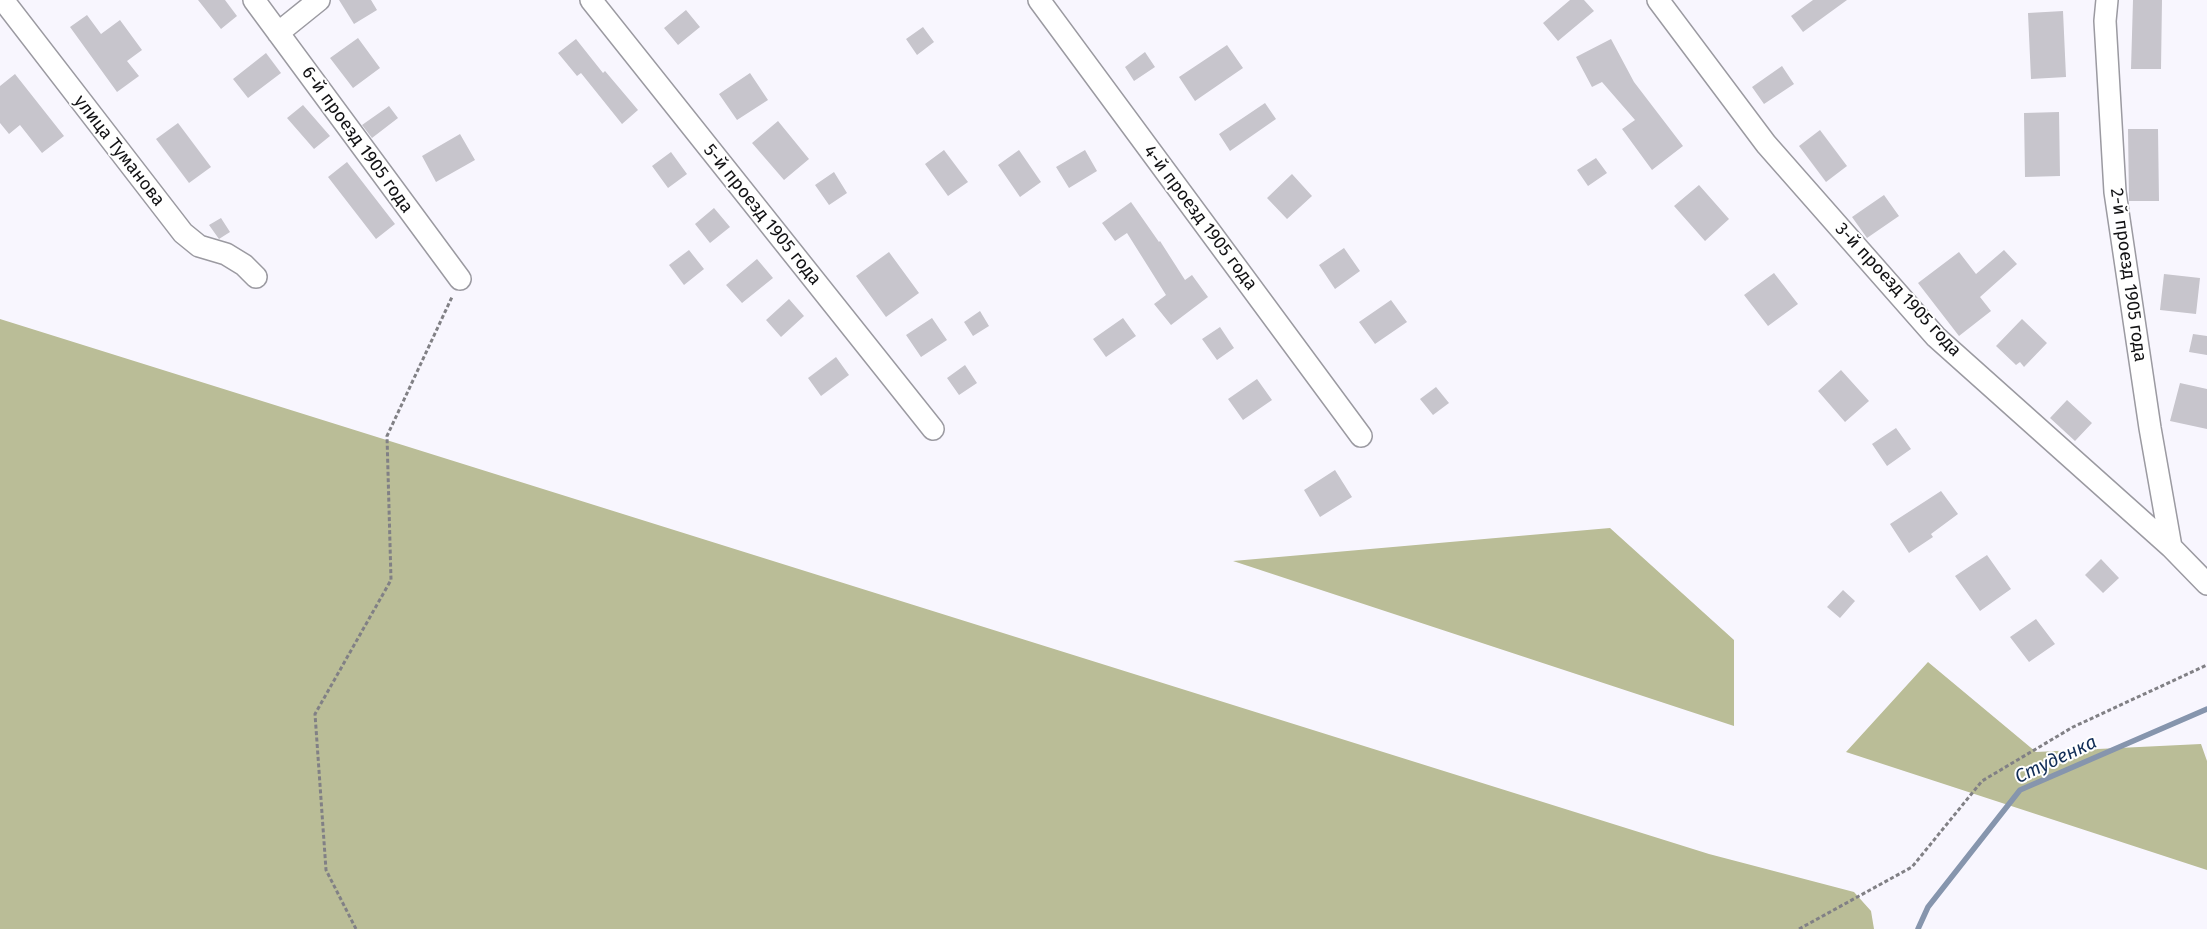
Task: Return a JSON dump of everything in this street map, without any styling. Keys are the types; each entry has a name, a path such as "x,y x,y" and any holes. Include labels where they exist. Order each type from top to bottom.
{"street":[{"name":"улица Туманова","path":"3,0 183,233 199,246 226,254 244,265 256,276"},
{"name":"6-й проезд 1905 года","path":"254,0 460,279"},
{"path":"278,33 319,0"},
{"name":"5-й проезд 1905 года","path":"591,0 933,429"},
{"name":"4-й проезд 1905 года","path":"1039,0 1361,436"},
{"name":"3-й проезд 1905 года","path":"1658,0 1766,144 1936,337 2171,548 2207,584"},
{"name":"2-й проезд 1905 года","path":"2106,0 2105,21 2115,192 2150,428 2171,548"}],"path":[{"path":"356,929 326,870 315,714 391,580 387,436 460,279"},
{"path":"1799,929 1912,867 1982,781 2073,727 2207,665"}],"green space":[{"path":"0,319 1709,854 1854,892 1871,911 1874,929 0,929"},
{"path":"1610,528 1734,640 1734,726 1233,561"},
{"path":"1928,662 2036,752 2201,744 2207,761 2207,870 1846,752"}],"building":[{"path":"198,0 225,0 237,16 221,29"},
{"path":"339,0 371,0 377,10 354,24"},
{"path":"1570,0 1584,0 1594,11 1558,41 1543,23"},
{"path":"1813,0 1847,0 1803,32 1791,16"},
{"path":"2133,0 2162,0 2161,69 2131,69"},
{"path":"686,10 700,27 678,45 664,28"},
{"path":"2063,11 2066,77 2031,79 2028,13"},
{"path":"87,15 101,34 120,20 142,50 127,61 139,76 117,92 70,27"},
{"path":"923,27 934,42 917,55 906,39"},
{"path":"358,38 380,68 353,88 330,58"},
{"path":"576,39 603,73 605,71 638,110 622,124 581,73 577,76 558,53"},
{"path":"1611,39 1634,82 1683,146 1652,170 1622,129 1635,120 1602,82 1592,87 1576,57"},
{"path":"1227,45 1243,68 1195,101 1179,77"},
{"path":"1145,52 1155,67 1134,81 1125,67"},
{"path":"266,53 281,73 248,98 233,79"},
{"path":"1782,66 1794,84 1764,104 1752,87"},
{"path":"750,73 768,100 737,120 719,94"},
{"path":"15,74 64,136 42,153 20,125 9,134 0,123 0,86"},
{"path":"1265,103 1276,119 1230,151 1219,134"},
{"path":"303,105 330,136 314,149 287,118"},
{"path":"389,106 398,118 372,138 362,125"},
{"path":"2059,112 2060,176 2025,177 2024,113"},
{"path":"778,121 809,159 784,180 752,143"},
{"path":"178,123 211,167 189,183 156,139"},
{"path":"2128,129 2158,129 2159,201 2129,201"},
{"path":"1820,130 1847,166 1826,182 1799,146"},
{"path":"460,134 475,160 436,182 422,156"},
{"path":"944,150 968,182 948,196 925,164"},
{"path":"1019,150 1041,182 1020,197 998,165"},
{"path":"1085,150 1097,171 1069,188 1056,167"},
{"path":"671,152 687,174 668,188 652,166"},
{"path":"1596,158 1607,173 1588,186 1577,170"},
{"path":"347,162 395,224 376,239 328,177"},
{"path":"834,172 847,193 829,205 815,185"},
{"path":"1292,174 1312,196 1287,219 1267,198"},
{"path":"1699,185 1729,219 1705,241 1674,206"},
{"path":"1884,195 1899,216 1867,238 1852,217"},
{"path":"1131,202 1160,241 1185,280 1192,275 1208,297 1171,325 1154,304 1166,295 1127,233 1115,241 1102,223"},
{"path":"714,208 730,227 710,243 695,224"},
{"path":"221,218 230,232 219,239 209,225"},
{"path":"1344,248 1360,271 1335,289 1319,265"},
{"path":"689,250 704,269 684,285 669,265"},
{"path":"2004,250 2017,264 1980,297 1991,311 1959,336 1918,283 1959,252 1976,274"},
{"path":"889,252 919,293 886,317 856,276"},
{"path":"757,259 773,278 742,303 726,285"},
{"path":"1774,273 1798,304 1768,326 1744,295"},
{"path":"2164,274 2200,278 2196,314 2160,310"},
{"path":"789,299 804,316 781,337 766,320"},
{"path":"1391,300 1407,322 1375,344 1359,322"},
{"path":"980,311 989,326 973,336 964,322"},
{"path":"932,318 947,340 921,357 906,335"},
{"path":"1123,318 1136,336 1106,357 1093,339"},
{"path":"2022,319 2047,343 2024,367 2020,362 2016,365 1996,346"},
{"path":"1220,327 1234,348 1217,360 1202,339"},
{"path":"2193,334 2207,336 2207,355 2189,352"},
{"path":"836,357 849,375 821,396 808,378"},
{"path":"965,365 977,383 959,395 947,378"},
{"path":"1841,370 1869,401 1845,422 1818,391"},
{"path":"1257,379 1272,400 1243,420 1228,399"},
{"path":"2180,383 2207,389 2207,429 2170,421"},
{"path":"1436,387 1449,403 1433,415 1420,399"},
{"path":"2067,400 2092,423 2075,441 2050,418"},
{"path":"1896,428 1911,449 1887,466 1872,444"},
{"path":"1335,470 1352,497 1320,517 1304,490"},
{"path":"1941,491 1958,514 1931,534 1933,537 1909,553 1890,524"},
{"path":"1987,555 2011,589 1980,611 1955,576"},
{"path":"2101,559 2119,578 2103,593 2085,575"},
{"path":"1843,590 1855,601 1840,618 1827,607"},
{"path":"2036,619 2055,644 2029,662 2010,637"}],"waterway":[{"name":"Студенка","path":"1918,929 1928,907 2020,790 2207,709"}]}
